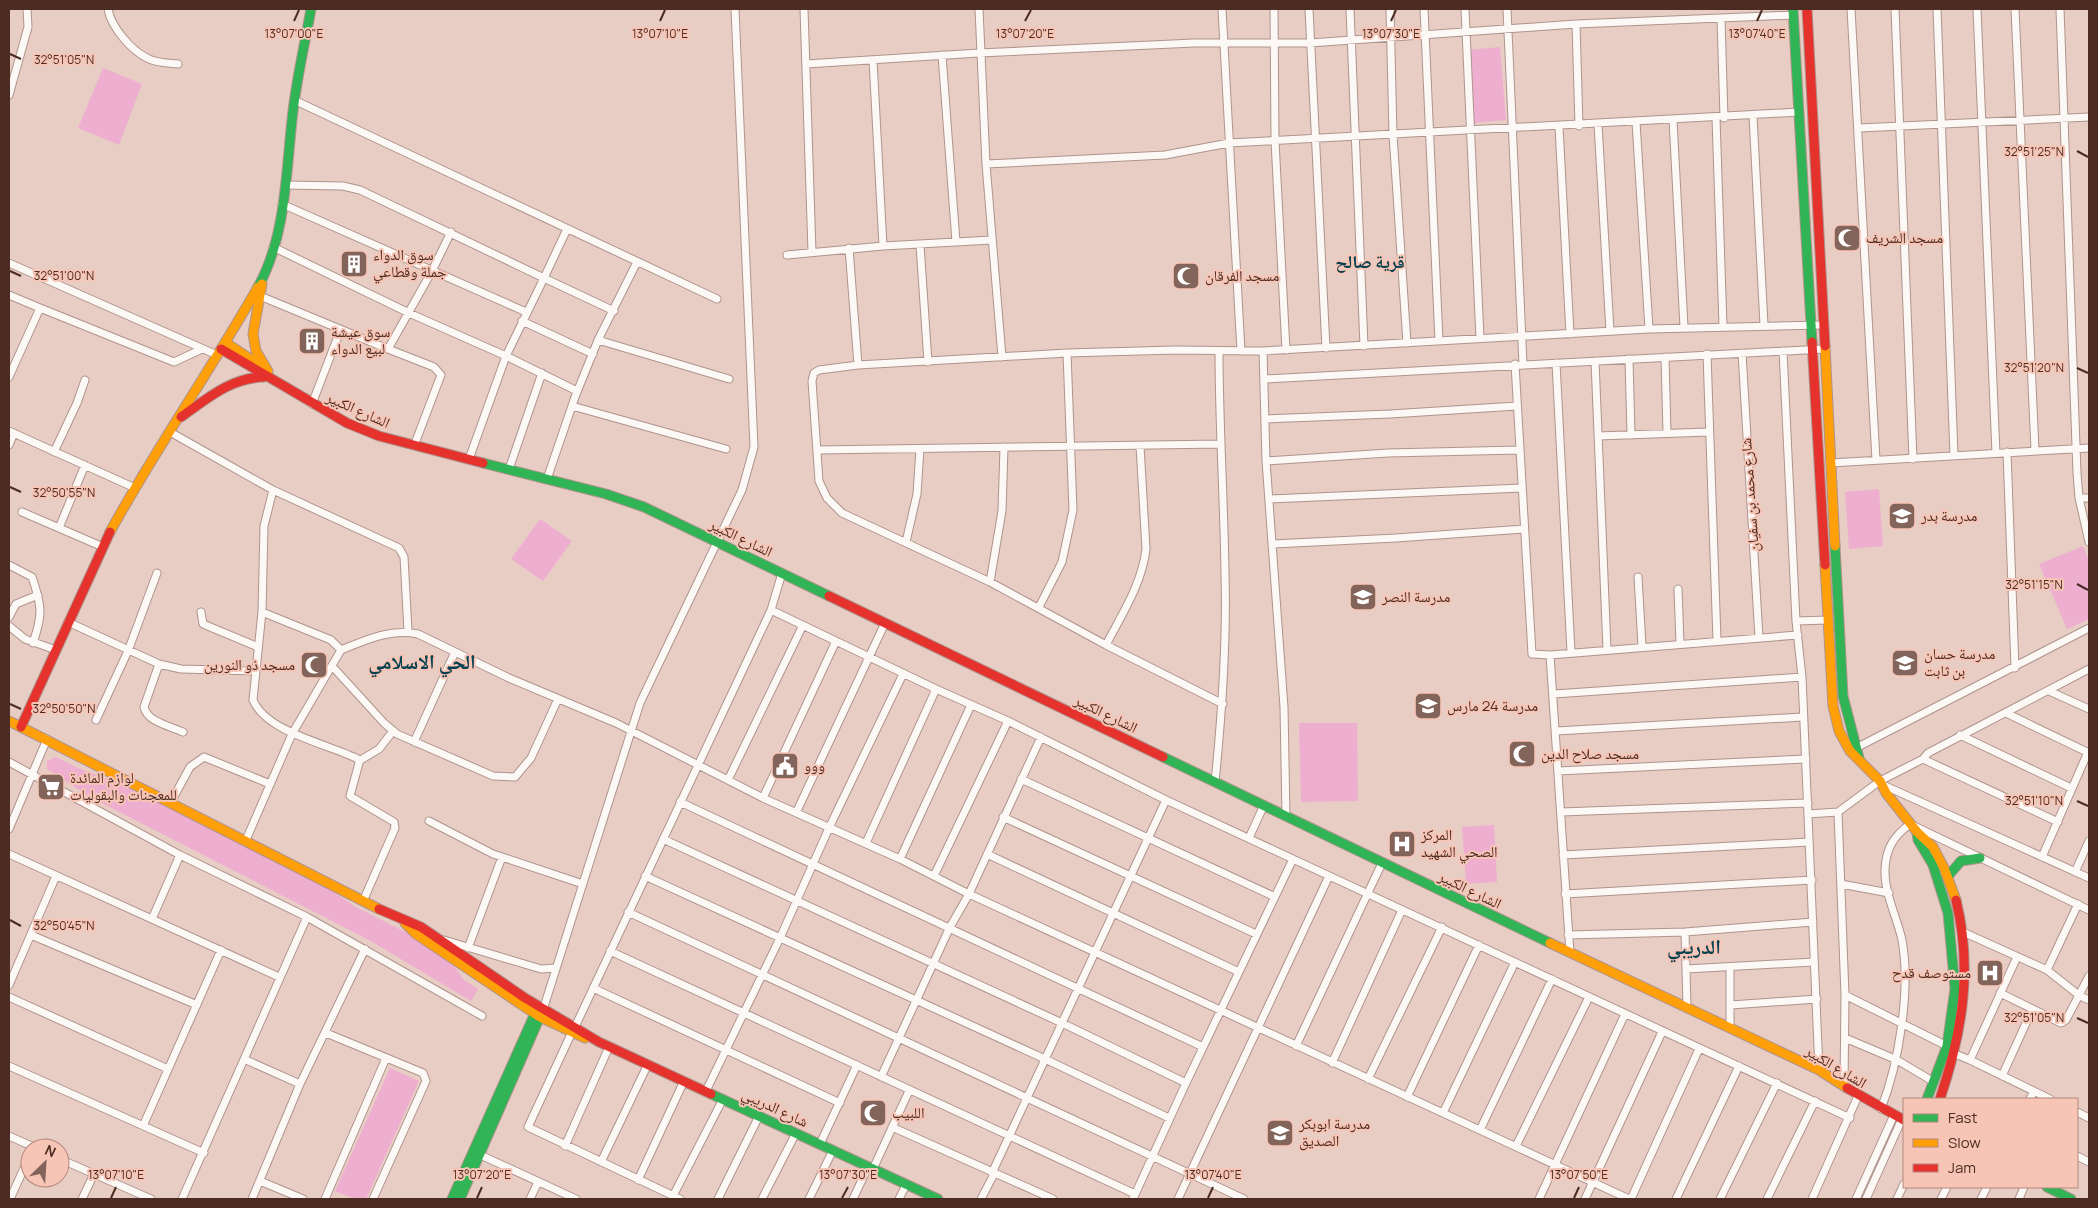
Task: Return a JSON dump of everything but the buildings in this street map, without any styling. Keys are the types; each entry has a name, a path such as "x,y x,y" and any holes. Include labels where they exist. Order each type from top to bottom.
{"street":[{"path":"9,95 12,72 28,28 27,9"},
{"path":"108,9 116,26 139,53 149,59 178,64"},
{"path":"177,420 228,382 266,374 256,351 253,336 254,318 273,247 286,185 294,100 311,9"},
{"path":"452,1199 476,1153 546,999 630,730 656,668 746,480 754,447 755,434 745,271 735,9"},
{"path":"804,9 812,252"},
{"path":"979,9 979,53 986,164 1002,358"},
{"path":"1222,9 1241,351"},
{"path":"1274,9 1276,43 1274,140 1286,350"},
{"path":"1309,9 1326,348"},
{"path":"1350,9 1364,346"},
{"path":"1390,9 1393,135 1407,343"},
{"path":"1424,9 1439,341"},
{"path":"1465,9 1480,338"},
{"path":"1507,9 1524,364"},
{"path":"1807,9 1822,325 1843,696 1854,749"},
{"path":"1852,9 1876,460"},
{"path":"1895,9 1913,459"},
{"path":"1937,9 1954,455"},
{"path":"1977,9 1980,122 1996,453"},
{"path":"2015,9 2034,450"},
{"path":"2060,9 2076,449 2079,498 2089,542"},
{"path":"806,64 942,55 1194,43 1310,43 1425,33 1576,24 1721,19 1794,12 1833,706 1839,731 1880,782 1910,824 1923,836 1939,858 1948,876 1957,902 1963,932 1966,989 1955,1054 1940,1098"},
{"path":"1721,19 1720,118 1723,326"},
{"path":"1576,24 1579,126"},
{"path":"942,55 956,242"},
{"path":"873,60 883,246"},
{"path":"294,100 717,299"},
{"path":"986,164 1164,155 1229,143 1274,140 1356,138 1430,132 1579,126 1799,112"},
{"path":"1753,116 1764,325"},
{"path":"1859,128 2089,117"},
{"path":"1673,120 1684,327"},
{"path":"1636,122 1650,329"},
{"path":"1598,124 1610,331"},
{"path":"1559,127 1570,334"},
{"path":"286,185 343,186 354,188 451,232 614,311"},
{"path":"282,204 526,312"},
{"path":"469,460 506,356 567,229"},
{"path":"388,349 432,271 451,232"},
{"path":"787,255 850,248 992,240"},
{"path":"920,245 928,362"},
{"path":"273,247 409,313 577,390"},
{"path":"850,248 858,365"},
{"path":"547,479 577,390 598,340 637,262"},
{"path":"9,264 202,349 221,349"},
{"path":"21,727 103,547 134,488 221,349 264,276"},
{"path":"9,294 174,362 202,349"},
{"path":"260,296 340,331 434,366 441,375 414,446"},
{"path":"9,377 40,308"},
{"path":"522,321 593,354"},
{"path":"1223,704 1106,645 990,582 842,513 832,504 819,481 812,381 814,373 819,370 858,365 1067,353 1264,351 1684,327 1822,325"},
{"path":"312,404 340,331"},
{"path":"598,340 729,379"},
{"name":"الشارع الكبير","path":"221,349 266,374 312,404 363,430 414,446 606,494 644,507 1570,953 1819,1070 1844,1088 1903,1120"},
{"path":"1265,379 1515,364 1824,349"},
{"path":"1215,782 1223,704 1225,574 1220,444 1219,351"},
{"path":"1264,351 1266,461 1284,707 1286,816"},
{"path":"1783,351 1796,621 1802,677 1819,1070"},
{"path":"1039,607 1062,562 1071,528 1073,494 1067,353"},
{"name":"شارع محمد بن سفيان","path":"1742,353 1759,638"},
{"path":"1707,354 1708,432 1717,640"},
{"path":"1666,357 1667,433"},
{"path":"1629,359 1631,435"},
{"path":"1596,361 1607,649"},
{"path":"1556,363 1571,652"},
{"path":"1515,364 1531,653 1535,655 1550,655 1642,646 1798,635"},
{"path":"509,470 542,373"},
{"path":"54,452 78,403 85,380"},
{"path":"572,406 726,449"},
{"path":"1265,419 1517,406"},
{"path":"9,444 11,432 134,488"},
{"path":"170,432 273,490 399,548 404,557 408,631"},
{"path":"1598,436 1708,432"},
{"path":"816,450 1220,444"},
{"path":"1106,645 1137,584 1144,565 1146,549 1140,446"},
{"path":"990,582 1002,511 1004,447"},
{"path":"1830,464 2089,448"},
{"path":"906,542 917,494 920,449"},
{"path":"1266,461 1388,453 1519,450"},
{"path":"2007,452 2015,668"},
{"path":"59,528 85,466"},
{"path":"1269,499 1521,488"},
{"path":"273,490 264,526 262,612 253,700 256,708 292,734 359,761"},
{"path":"2079,498 2089,498"},
{"path":"22,512 103,547"},
{"path":"1273,544 1524,529"},
{"path":"9,564 32,577 38,595 41,620 33,643"},
{"path":"96,720 128,651 157,573"},
{"path":"722,1099 677,1198 529,1129 528,1126 771,610 782,573"},
{"path":"1638,577 1642,646"},
{"path":"1678,589 1680,644"},
{"path":"9,617 16,604 38,595"},
{"path":"771,610 870,656 903,674 1008,721 1166,800 1850,1118"},
{"path":"201,612 203,624 258,647"},
{"path":"262,612 331,640 341,650"},
{"path":"1796,621 1828,620"},
{"path":"68,622 159,664 181,669 255,671"},
{"path":"796,813 885,623"},
{"path":"728,780 803,625"},
{"path":"9,626 10,630 33,643 56,650"},
{"path":"1854,749 2015,668 2089,628"},
{"path":"246,840 292,734 341,650 388,634 408,631 630,730 697,766 763,798 866,843 969,894 1095,950 1332,1063 1630,1199 1699,1049"},
{"path":"763,798 836,641"},
{"path":"414,742 454,652"},
{"path":"1550,655 1570,953"},
{"path":"159,664 144,707 145,711 154,720 183,732"},
{"path":"332,666 392,731 493,776 515,777 532,758 558,698"},
{"path":"1808,814 1838,812 1880,782 1923,758 1928,753 2089,669"},
{"path":"706,1091 780,938 829,828 903,674"},
{"path":"1554,694 1802,677"},
{"path":"866,843 936,689"},
{"path":"2049,691 2089,709"},
{"path":"900,859 971,705"},
{"path":"2006,713 2089,752 2071,788 2042,857"},
{"path":"1556,731 1803,717"},
{"path":"9,721 364,899 403,921 421,927 539,1012"},
{"path":"934,876 1008,721"},
{"path":"364,899 395,828 394,822 390,817 350,796 359,761 380,749 392,731"},
{"path":"1960,735 2071,788"},
{"path":"881,1077 950,928 969,894 1041,737"},
{"path":"9,829 47,739"},
{"path":"172,802 190,768 204,757 270,784"},
{"path":"1923,758 2058,822"},
{"path":"1558,772 1806,759"},
{"path":"9,762 180,856 307,917 482,1016"},
{"path":"1021,779 1273,896"},
{"path":"1880,782 2089,878"},
{"path":"981,1199 1166,800"},
{"path":"680,802 1203,1047"},
{"path":"1561,812 1808,804"},
{"path":"1249,838 1264,805"},
{"path":"1838,812 1845,995 1844,1088"},
{"path":"1003,817 1256,934"},
{"path":"429,821 502,857 583,884"},
{"path":"1910,824 2089,910"},
{"path":"1881,1109 1897,1060 1904,988 1902,941 1885,870 1888,850 1896,835 1910,824"},
{"path":"1917,832 1918,840 1932,865 1941,888 1949,921 1955,989 1947,1046 1927,1098"},
{"path":"662,839 1062,1023 1186,1083"},
{"path":"2075,872 2089,841"},
{"path":"1563,854 1808,842"},
{"path":"9,854 279,977"},
{"path":"986,854 1240,972"},
{"path":"152,919 180,856"},
{"path":"468,948 502,857"},
{"path":"610,951 857,1065 908,1091 1134,1197 1151,1156 1240,972 1273,896 1293,858"},
{"path":"1948,876 1961,861 1980,858"},
{"path":"1296,1046 1382,862"},
{"path":"9,985 56,876"},
{"path":"645,876 916,1002 1047,1060 1169,1118"},
{"path":"1178,1199 1329,876"},
{"path":"1565,894 1812,880"},
{"path":"1841,884 1889,893"},
{"path":"2047,970 2078,904"},
{"path":"1332,1063 1402,910"},
{"path":"628,912 1244,1199"},
{"path":"182,1199 307,917"},
{"path":"403,921 416,934 539,1012"},
{"path":"1568,935 1684,932 1813,922"},
{"path":"1368,1079 1442,927"},
{"path":"1684,932 1687,1007"},
{"path":"1963,932 2047,970 2080,996 2089,1000"},
{"path":"31,935 196,1005"},
{"path":"437,937 541,969 556,968"},
{"path":"1406,1097 1479,945"},
{"path":"252,1199 300,1084 365,949"},
{"path":"143,1126 221,950"},
{"path":"1970,1060 2017,957"},
{"path":"1443,1113 1515,962"},
{"path":"1686,969 1814,962"},
{"path":"1730,967 1730,1027"},
{"path":"2000,994 2062,1023 2066,1020 2080,996 2089,976"},
{"path":"1480,1130 1552,978"},
{"path":"593,988 840,1103"},
{"path":"1845,995 1947,1046"},
{"path":"9,997 168,1069"},
{"path":"1516,1146 1589,997"},
{"path":"1731,1005 1817,1000"},
{"path":"2002,1076 2032,1010"},
{"name":"شارع الدريبي","path":"539,1012 609,1047 938,1199"},
{"path":"1539,1199 1626,1014"},
{"path":"1585,1199 1662,1032"},
{"path":"326,1033 423,1073 426,1081 372,1199"},
{"path":"1845,1038 1897,1060 1934,1082"},
{"path":"565,1146 609,1047"},
{"path":"1955,1054 2048,1098"},
{"path":"325,1199 386,1058"},
{"path":"244,1059 300,1084"},
{"path":"601,1162 648,1064"},
{"path":"820,1144 857,1065"},
{"path":"9,1066 204,1153"},
{"path":"1676,1199 1739,1066"},
{"path":"638,1180 684,1081"},
{"path":"1720,1199 1777,1083"},
{"path":"853,1199 892,1127 908,1091"},
{"path":"2030,1098 2034,1091"},
{"path":"1812,1199 1850,1118 1858,1096"},
{"path":"1767,1199 1815,1101"},
{"path":"1856,1199 1894,1115"},
{"path":"718,1199 760,1116"},
{"path":"1866,1199 1903,1120"},
{"path":"892,1127 1053,1199"},
{"path":"762,1199 796,1133"},
{"path":"809,1199 833,1150"},
{"path":"476,1153 574,1199"},
{"path":"460,1199 476,1153"},
{"path":"70,1163 151,1199"},
{"path":"82,1199 94,1174"},
{"path":"10,1199 20,1177"},
{"path":"260,1181 303,1199"},
{"path":"530,1199 538,1182"},
{"path":"899,1199 906,1185"},
{"path":"1897,1199 1903,1186"},
{"path":"2049,1188 2071,1199"}],"shaded area":[{"path":"1500,47 1506,120 1474,123 1468,50"},
{"path":"103,68 142,84 119,145 78,128"},
{"path":"1879,489 1883,546 1849,549 1845,492"},
{"path":"540,519 572,541 543,581 511,559"},
{"path":"2083,546 2089,561 2089,619 2067,629 2039,564"},
{"path":"1299,723 1357,723 1358,801 1301,802"},
{"path":"56,757 78,768 117,782 328,888 354,906 409,934 454,966 464,980 478,989 471,1001 369,940 90,797 47,769 47,761"},
{"path":"1494,825 1497,882 1466,884 1462,827"},
{"path":"390,1068 419,1081 366,1199 355,1199 335,1191"}],"traffic: fast":[{"path":"258,287 268,267 280,223 295,98 311,9"},
{"path":"1793,9 1812,342"},
{"path":"483,463 606,494 644,507 829,596"},
{"path":"1835,546 1843,696 1859,758"},
{"path":"1163,757 1550,943"},
{"path":"1917,832 1918,840 1933,865 1948,913 1955,989 1947,1046 1927,1098"},
{"path":"1948,876 1961,861 1980,858"},
{"path":"452,1199 537,1009"},
{"path":"460,1199 542,1012"},
{"path":"711,1094 938,1199"},
{"path":"2049,1188 2071,1199"}],"traffic: slow":[{"path":"262,284 253,334 256,351 268,371"},
{"path":"110,532 258,287"},
{"path":"225,342 265,369"},
{"path":"1825,346 1835,546"},
{"path":"1825,565 1833,706 1839,731 1850,751 1880,781 1886,793 1917,832 1933,847 1944,868 1956,900"},
{"path":"9,721 379,909"},
{"path":"405,923 416,934 540,1017 585,1038"},
{"path":"1550,943 1819,1070 1847,1088"}],"traffic: jam":[{"path":"1807,9 1825,346"},
{"path":"1812,342 1825,565"},
{"path":"221,349 347,423 379,436 483,463"},
{"path":"181,417 210,396 230,385 252,378 264,377"},
{"path":"21,727 110,532"},
{"path":"829,596 1163,757"},
{"path":"1940,1098 1954,1050 1963,1001 1964,951 1956,900"},
{"path":"379,909 421,927 525,998 599,1042 711,1094"},
{"path":"1847,1088 1903,1119"}],"place":[{"name":"مسجد الشريف","path":"1847,238"},
{"name":"سوق الدواء جملة وقطاعي","path":"354,264"},
{"name":"مسجد الفرقان","path":"1186,276"},
{"name":"سوق عيشة لبيع الدواء","path":"312,341"},
{"name":"مدرسة بدر","path":"1902,516"},
{"name":"مدرسة النصر","path":"1363,597"},
{"name":"مدرسة حسان بن ثابت","path":"1905,663"},
{"name":"مسجد ذو النورين","path":"314,665"},
{"name":"مدرسة 24 مارس","path":"1428,706"},
{"name":"مسجد صلاح الدين","path":"1522,754"},
{"name":"ووو","path":"785,766"},
{"name":"لوازم المائدة للمعجنات والبقوليات","path":"51,787"},
{"name":"المركز الصحي الشهيد","path":"1402,844"},
{"name":"مستوصف قدح","path":"1990,973"},
{"name":"اللبيب","path":"873,1113"},
{"name":"مدرسة ابوبكر الصديق","path":"1280,1133"}],"district":[{"name":"قرية صالح","path":"1370,262"},
{"name":"الحي الاسلامي","path":"422,662"},
{"name":"الدريبي","path":"1694,947"}]}
